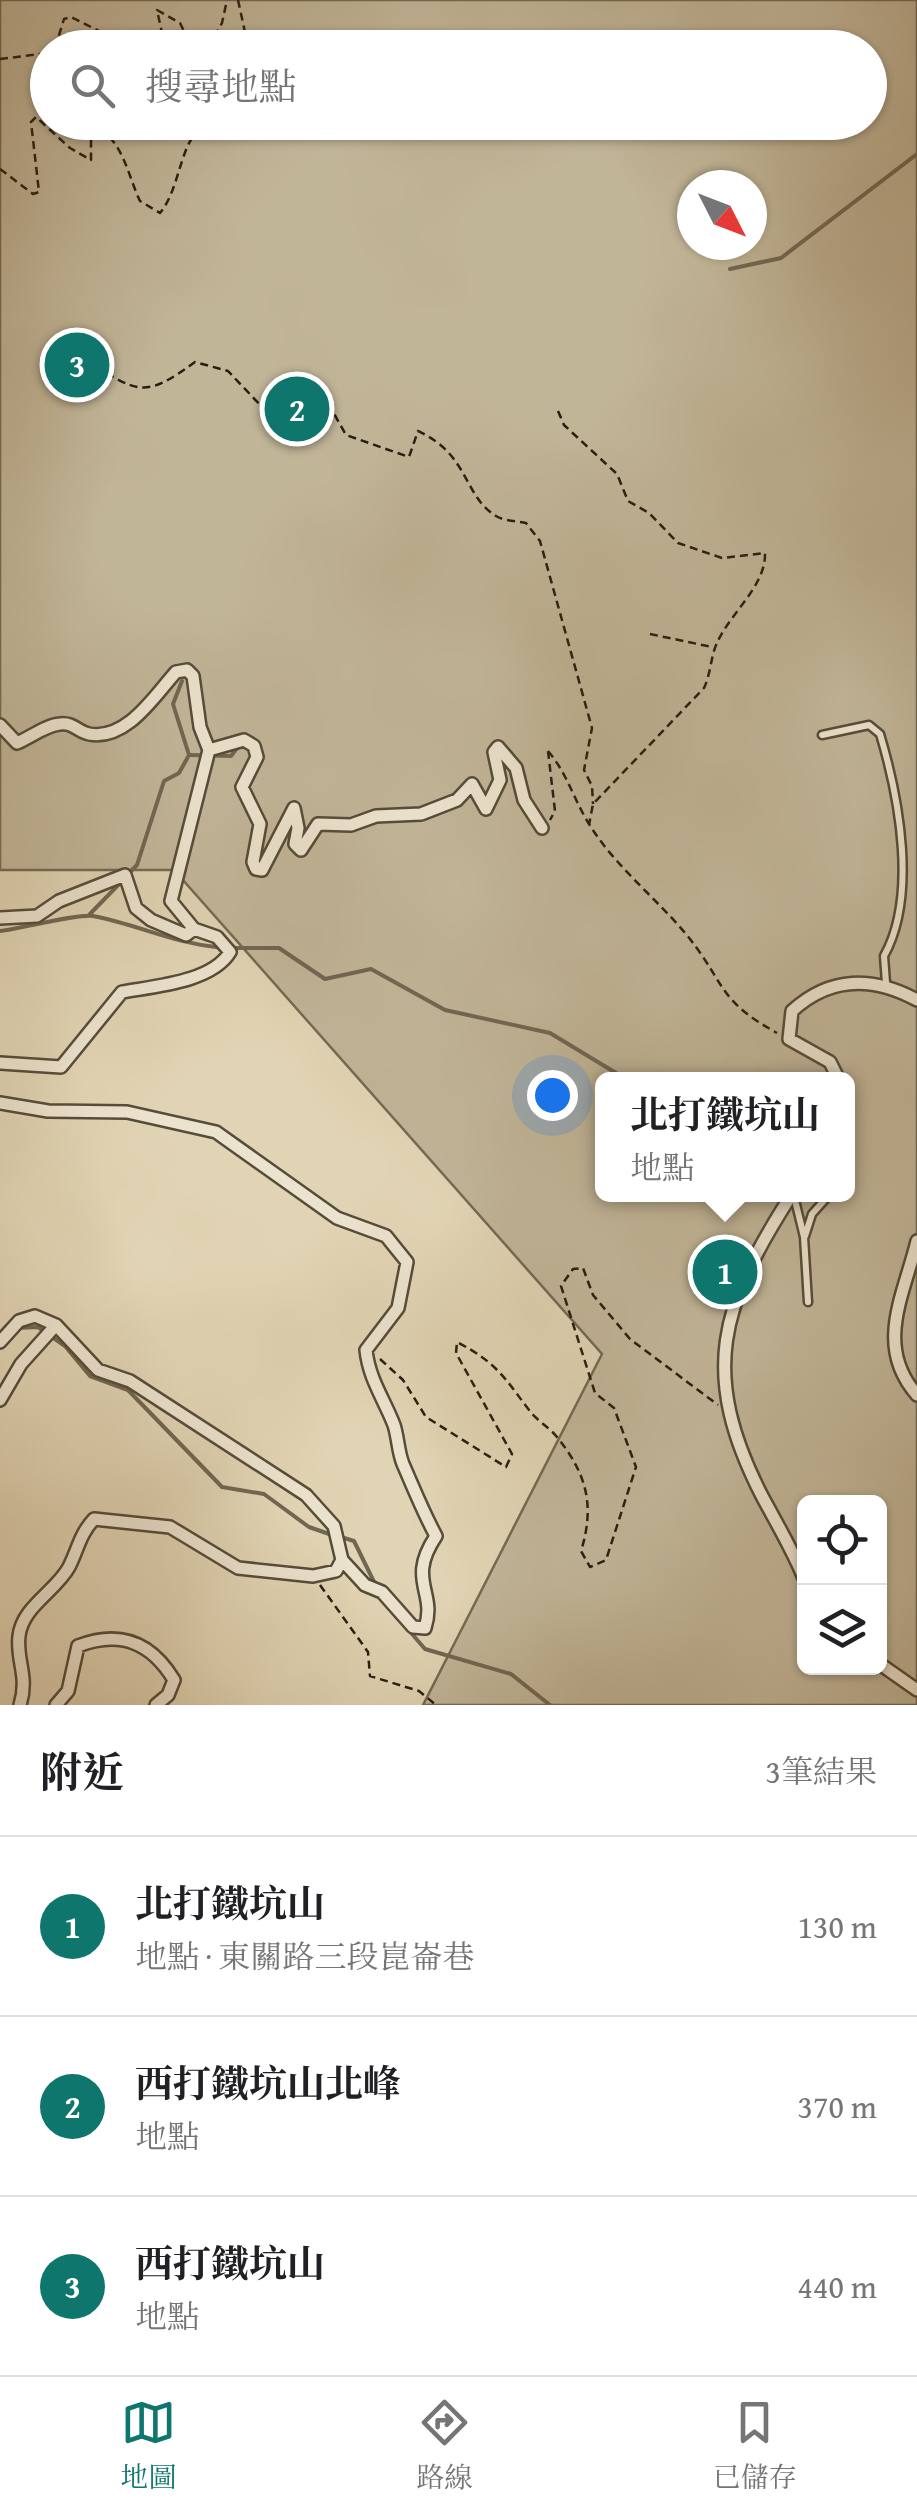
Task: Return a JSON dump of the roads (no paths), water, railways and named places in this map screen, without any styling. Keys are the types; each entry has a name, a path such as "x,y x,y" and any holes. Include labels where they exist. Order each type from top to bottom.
{"street":[{"path":"0,725 17,742 56,724 70,723 90,734 113,731 128,724 176,672 187,670 193,676 200,728 209,750 172,884 171,901 194,929 217,937 230,952 223,965 176,983 122,992 61,1067 0,1063"},
{"path":"209,750 244,740 254,746 256,757 242,786 260,824 252,862 256,869 262,870 294,808 298,828 295,844 301,850 318,824 351,825 376,816 421,814 458,800 472,784 486,809 500,780 494,752 498,748 516,768 524,800 542,828"},
{"path":"0,918 37,916 94,884 125,874 136,908 151,920 186,935 194,929"},
{"path":"836,1072 830,1062 789,1039 792,1011 813,992 856,983 886,984 917,1000"},
{"path":"0,1103 48,1111 126,1112 216,1132 337,1218 386,1236 408,1262 398,1308 366,1350 368,1371 395,1428 420,1512 436,1536 419,1572 429,1618 425,1628 413,1627 382,1592 365,1585 342,1560 334,1526 306,1495 130,1381 98,1370 56,1325 35,1316 19,1321 0,1342"},
{"path":"789,1202 733,1306 722,1351 728,1411 762,1494 797,1564"},
{"path":"917,1241 894,1316 895,1357 917,1394"},
{"path":"0,1400 21,1364 56,1325"},
{"path":"20,1705 26,1687 18,1637 26,1617 68,1570 82,1532 94,1519 170,1527 238,1568 313,1576 336,1571 342,1560"},
{"path":"56,1705 68,1691 78,1646 122,1638 142,1644 164,1663 174,1680 168,1695 156,1705"},
{"path":"887,1669 917,1690"}],"lane":[{"path":"822,735 870,725 880,734 909,832 908,902 898,940 884,956 886,984"},
{"path":"795,1202 804,1238 808,1302"},
{"path":"804,1238 812,1214 823,1202"}],"waterway":[{"path":"730,269 781,258 917,154"},
{"path":"129,873 137,865 164,781 179,773 189,755 173,704 182,681"},
{"path":"191,755 231,756 237,748"},
{"path":"89,915 123,880"},
{"path":"0,931 93,916 223,948"},
{"path":"233,948 279,948 325,979 371,969 445,1010 550,1033 614,1072"},
{"path":"17,1328 38,1327 65,1346 90,1376 128,1390 222,1487 264,1494 309,1527 332,1535"},
{"path":"341,1537 354,1541 377,1588"},
{"path":"380,1597 425,1649 511,1674 550,1705"}],"place":[{"name":"西打鐵坑山","path":"77,365"},
{"name":"西打鐵坑山北峰","path":"297,409"},
{"name":"北打鐵坑山","path":"725,1272"}]}
